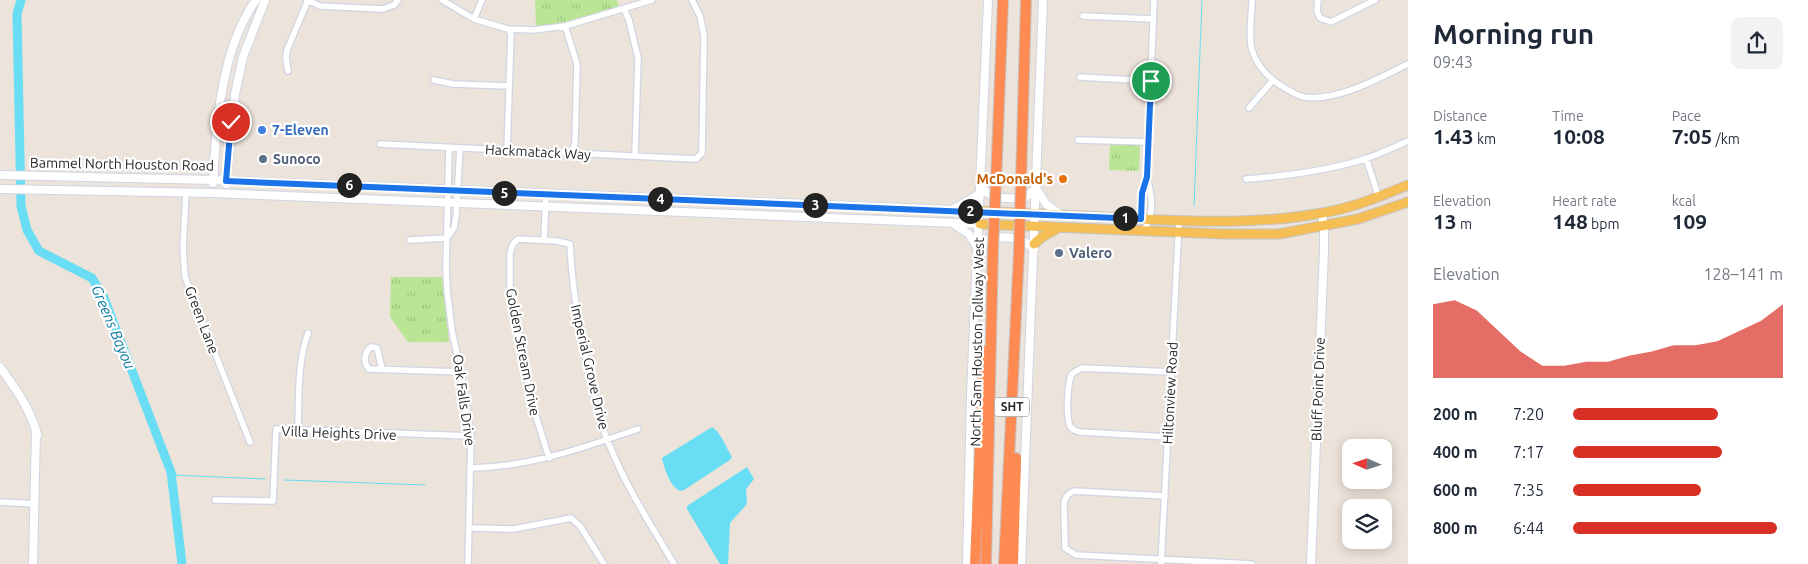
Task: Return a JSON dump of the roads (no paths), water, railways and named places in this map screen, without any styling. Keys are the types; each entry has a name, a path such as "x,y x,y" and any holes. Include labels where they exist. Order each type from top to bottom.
{"highway":[{"name":"North Sam Houston Tollway West","path":"986,564 992,273 1003,0"},
{"name":"SHT","path":"1004,564 1019,250 1026,0"},
{"path":"975,564 982,368 992,273"},
{"path":"1013,564 1017,381 1015,337"}],"main road":[{"path":"213,193 223,90 231,54 242,22 256,0"},
{"path":"226,193 235,94 243,57 265,0"},
{"path":"967,564 971,395 980,224 988,0"},
{"path":"1021,564 1043,0"},
{"path":"223,90 235,94"},
{"name":"Bammel North Houston Road","path":"1,175 213,180 546,195 980,211 1179,221 1253,221 1322,213 1379,198 1408,185"},
{"path":"119,192 120,179"},
{"path":"332,197 333,185"},
{"path":"981,190 992,197 1025,198 1036,188"},
{"path":"1036,188 1046,204 1061,215"},
{"name":"Bammel North Houston Road","path":"1,189 226,193 1178,232 1279,234 1375,214 1408,202"},
{"path":"952,210 981,190"},
{"path":"696,212 697,200"},
{"path":"799,216 800,204"},
{"name":"Bluff Point Drive","path":"1311,564 1324,226 1322,213"},
{"path":"950,222 969,234 978,251"},
{"path":"1034,247 1042,237 1060,227"},
{"path":"978,251 990,237 1016,238 1034,247"},
{"path":"0,367 28,409 40,446 40,464 36,478 32,564"}],"street":[{"path":"288,71 287,50 308,0 320,6 383,9 394,5 398,0"},
{"path":"442,0 474,19 508,29 534,30 565,26 652,0"},
{"path":"474,19 482,0"},
{"name":"Hackmatack Way","path":"380,144 696,159 702,152 704,36 700,16 692,0"},
{"path":"1146,219 1142,193 1147,177 1154,0"},
{"path":"1252,0 1250,43 1260,67 1273,80 1302,97 1325,97 1373,81 1408,64"},
{"path":"1318,0 1317,11 1320,17 1331,22 1375,0"},
{"path":"624,9 629,20 638,58 635,156"},
{"path":"1083,16 1153,19"},
{"path":"565,26 577,64 575,142 572,153"},
{"path":"507,150 511,33 508,29"},
{"path":"1080,77 1151,81"},
{"path":"434,80 453,84 509,86"},
{"path":"1249,108 1273,80"},
{"path":"1078,140 1148,142"},
{"path":"1246,179 1292,176 1328,169 1366,158 1408,141"},
{"name":"Oak Falls Drive","path":"449,148 446,266 449,310 472,436 468,564"},
{"name":"Oak Falls Drive","path":"447,238 454,228 460,148"},
{"path":"1366,158 1379,198"},
{"path":"1144,230 1152,196 1147,177"},
{"name":"Green Lane","path":"186,192 183,248 185,277 250,442"},
{"path":"544,240 546,195"},
{"name":"Hiltonview Road","path":"1162,562 1179,221"},
{"path":"410,240 447,238"},
{"name":"Golden Stream Drive","path":"549,458 531,400 509,281 510,253 512,244 518,240 544,240 570,244"},
{"name":"Imperial Grove Drive","path":"570,244 571,277 576,311 594,399 607,439 637,502 674,564"},
{"path":"298,430 301,366 303,349 308,333"},
{"path":"1168,437 1080,432 1070,426 1068,418 1070,380 1074,371 1092,367 1171,372"},
{"path":"382,369 392,371 461,372"},
{"path":"471,468 514,466 549,458 638,428"},
{"name":"Villa Heights Drive","path":"214,500 273,501 276,429 472,436"},
{"path":"1165,496 1070,492 1064,503 1065,548 1076,554 1162,562 1252,564"},
{"path":"0,502 35,504"},
{"path":"469,528 514,529 571,518 578,523 604,564"}],"water":[{"path":"712,427 721,436 732,457 684,490 676,489 670,481 662,458"},
{"path":"747,467 754,479 746,489 747,504 730,523 728,564 720,564 687,506"}],"waterway":[{"name":"Greens Bayou","path":"21,0 17,14 21,206 27,230 39,251 92,278 104,298 171,472 182,564"},
{"path":"1194,206 1202,0"},
{"path":"171,475 265,479"},
{"path":"284,480 425,485"}],"place":[{"name":"7-Eleven","path":"262,130"},
{"name":"Sunoco","path":"263,159"},
{"name":"McDonald's","path":"1063,179"},
{"name":"Valero","path":"1059,253"}]}
